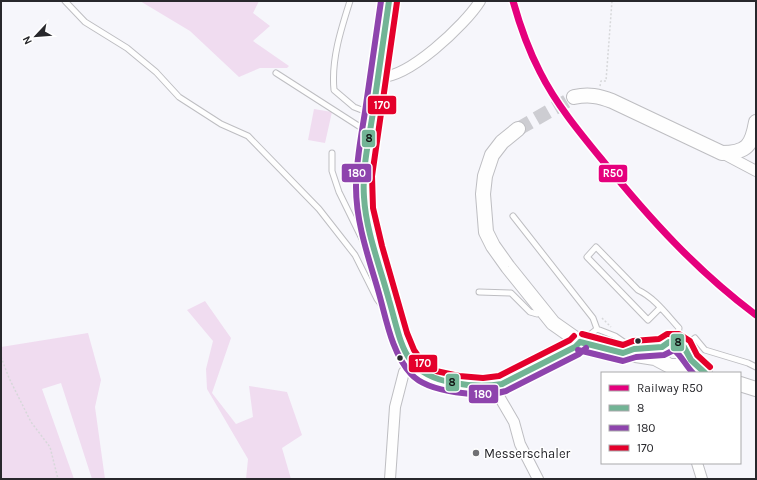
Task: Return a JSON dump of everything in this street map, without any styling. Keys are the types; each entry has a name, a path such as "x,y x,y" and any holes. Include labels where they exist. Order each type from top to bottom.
{"street":[{"path":"389,1 369,133 364,195 367,223 374,250 401,340 414,364 423,374 430,377 478,387 493,386 502,384 575,347 580,342"},
{"path":"378,77 384,78 426,58 466,18 480,1"},
{"path":"574,96 585,94 597,95 612,101 722,153 756,171"},
{"path":"722,153 735,153 745,149 755,137 756,122"},
{"path":"518,129 502,142 492,155 485,176 483,194 484,220 489,239 510,266 541,311 558,328 580,342 628,351 655,358 669,366 690,372"},
{"path":"628,351 662,347 669,342 682,347 704,372"},
{"path":"662,347 661,355 669,366"},
{"path":"669,366 684,361 682,347"},
{"path":"390,479 396,407 404,372 414,364"},
{"path":"741,384 756,389"},
{"path":"493,386 514,422 520,444 538,479"},
{"path":"697,464 702,479"}],"lane":[{"path":"65,1 85,22 127,48 151,67 179,97 221,124 248,136 319,209 355,255 377,299 383,307 392,309"},
{"path":"350,1 337,53 333,76 334,90 354,107 372,114"},
{"path":"276,73 369,133"},
{"path":"332,153 332,171 339,192 364,243 374,250"},
{"path":"513,216 593,318 597,329 615,336 628,351"},
{"path":"660,308 648,320 587,257 596,247 638,290 647,294 679,328 682,347"},
{"path":"479,292 511,292 530,312 536,314 541,311"},
{"path":"580,342 597,329"},
{"path":"682,347 695,338 705,350 748,363 756,367"}],"path":[{"path":"602,81 606,81 612,1"},
{"path":"1,357 9,378 31,422 50,447 58,479"}],"shaded area":[{"path":"140,1 259,1 253,13 270,26 253,41 289,66 287,68 260,68 239,77 190,31"},
{"path":"314,109 332,112 325,143 308,140"},
{"path":"205,301 231,338 212,393 236,424 253,417 249,386 287,392 302,435 282,448 291,479 246,479 248,459 207,389 206,369 213,341 187,310"},
{"path":"88,333 101,380 95,407 105,479 92,479 61,383 42,389 74,479 1,479 1,347"}],"tunnel":[{"path":"518,129 574,97"}],"rail line":[{"name":"R50","path":"513,1 518,19 540,72 553,95 577,129 638,203 675,243 734,298 756,315"}],"transit line":[{"name":"180","path":"381,1 358,159 356,187 358,213 363,239 390,334 404,365 411,374 419,380 442,390 470,394 496,393 506,391 579,354 586,348"},
{"name":"8","path":"389,1 366,154 364,197 367,223 374,249 397,330 407,355 414,364 424,372 437,379 466,385 490,386 502,384 575,347 580,342"},
{"name":"170","path":"397,2 372,176 373,208 382,246 407,333 414,350 423,363 436,371 459,376 483,378 499,376 570,340 574,336"},
{"name":"170","path":"582,334 623,345 633,341 659,339 667,334 679,334 690,341 697,355 710,367"},
{"name":"8","path":"580,342 623,353 634,349 662,347 669,342 677,342 684,347 691,360 704,372"},
{"name":"180","path":"578,350 623,361 636,357 664,355 674,350 692,372"}],"place":[{"name":"Messerschaler","path":"476,453"}]}
